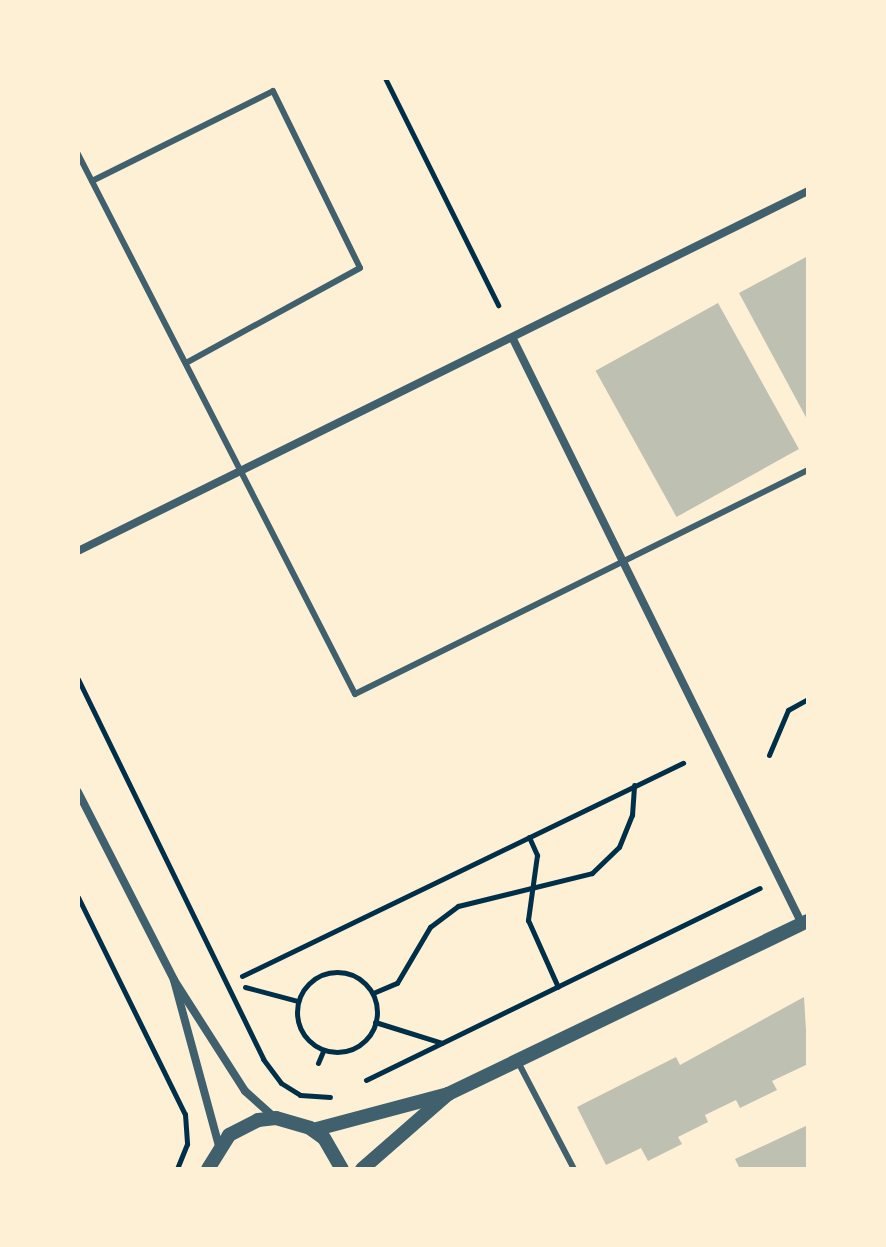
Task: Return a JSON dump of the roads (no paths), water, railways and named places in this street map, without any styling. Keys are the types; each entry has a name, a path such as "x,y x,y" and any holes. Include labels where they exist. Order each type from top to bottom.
{"street":[{"path":"78,551 808,191"},
{"path":"362,1169 448,1094 805,922 513,339"},
{"path":"78,792 174,980 245,1091 276,1118 313,1130 335,1152 342,1169"},
{"path":"174,980 219,1146"},
{"path":"313,1130 370,1116 419,1098 448,1094"},
{"path":"208,1169 219,1146 242,1126 276,1118"}],"lane":[{"path":"92,181 273,91 360,268 186,363"},
{"path":"78,154 355,694 808,470"},
{"path":"518,1061 574,1169"}]}
